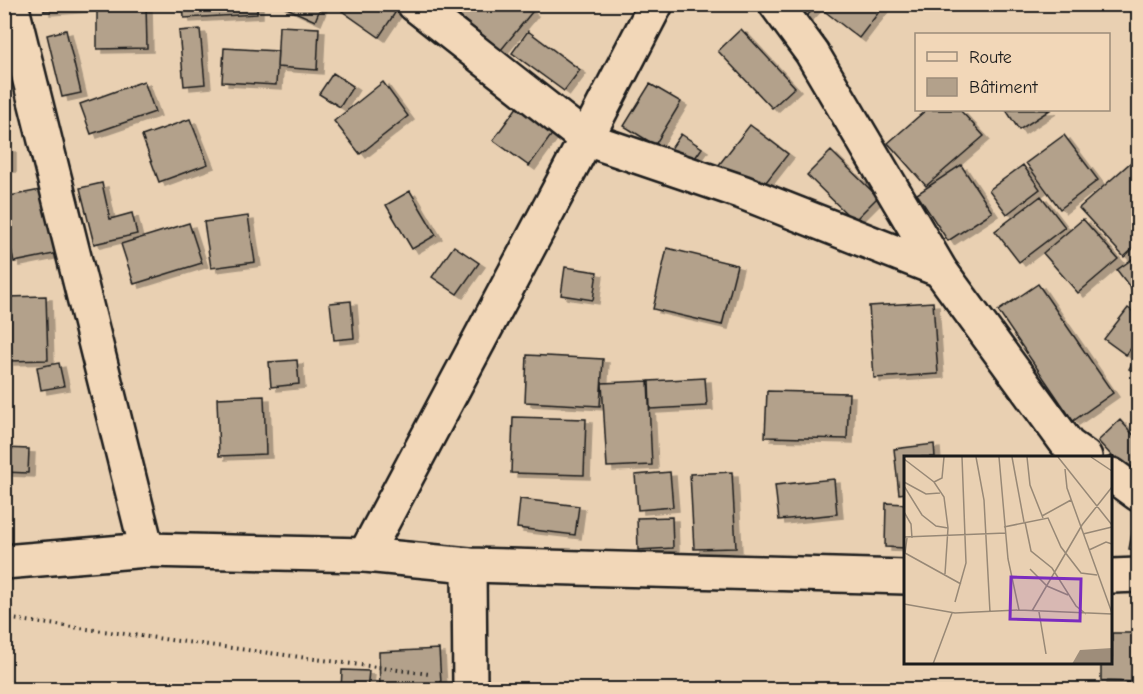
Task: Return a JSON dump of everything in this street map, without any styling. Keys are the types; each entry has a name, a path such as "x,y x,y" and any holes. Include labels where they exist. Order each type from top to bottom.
{"street":[{"path":"11,4 147,550"},
{"path":"414,4 586,139 742,192 940,270"},
{"path":"365,555 656,4"},
{"path":"776,4 812,53 940,270 1068,445 1084,456"},
{"path":"1113,476 1138,494"},
{"path":"4,562 147,550 365,555 469,565 904,577"},
{"path":"469,565 470,690"},
{"path":"1113,576 1138,575"}],"path":[{"path":"4,618 429,674"},
{"path":"511,685 546,690"}],"building":[{"path":"44,4 86,4 86,8 44,11"},
{"path":"97,4 146,4 147,48 97,49"},
{"path":"183,4 257,4 257,14 184,18"},
{"path":"278,4 322,4 315,21"},
{"path":"346,4 383,4 395,13 379,37 342,11"},
{"path":"467,4 522,4 532,12 501,50 458,15"},
{"path":"793,4 818,4 806,17"},
{"path":"828,4 885,4 859,38 823,10"},
{"path":"279,26 319,28 317,70 277,67"},
{"path":"200,29 205,84 184,86 179,31"},
{"path":"741,29 795,87 772,108 718,51"},
{"path":"66,30 81,93 62,97 47,35"},
{"path":"528,31 580,70 564,91 512,53"},
{"path":"224,48 278,51 276,85 222,82"},
{"path":"333,73 353,86 340,107 319,94"},
{"path":"144,81 155,112 91,134 80,104"},
{"path":"383,82 408,116 360,154 334,121"},
{"path":"650,84 681,102 655,145 624,126"},
{"path":"520,103 556,129 529,166 493,140"},
{"path":"925,111 961,111 984,136 926,186 888,143"},
{"path":"1007,111 1048,111 1019,130"},
{"path":"190,119 208,164 159,182 142,136"},
{"path":"750,125 788,154 748,205 711,175"},
{"path":"681,134 702,148 686,171 666,156"},
{"path":"1064,135 1098,180 1060,209 1026,163"},
{"path":"4,148 10,148 10,168 4,168"},
{"path":"831,151 878,197 854,221 807,175"},
{"path":"1138,156 1138,244 1124,257 1079,208"},
{"path":"961,165 992,212 948,241 917,194"},
{"path":"1023,165 1040,189 1007,214 989,190"},
{"path":"102,183 110,219 132,213 137,234 94,244 80,188"},
{"path":"46,189 59,253 14,262 4,218 4,197"},
{"path":"410,191 436,235 412,249 386,205"},
{"path":"1041,196 1065,227 1019,262 995,231"},
{"path":"248,216 255,262 211,268 204,222"},
{"path":"1083,219 1118,259 1078,293 1043,253"},
{"path":"189,223 202,263 134,284 121,244"},
{"path":"454,246 479,263 457,294 432,277"},
{"path":"667,248 737,265 722,325 653,309"},
{"path":"1138,255 1138,298 1117,270"},
{"path":"565,267 597,272 593,300 561,295"},
{"path":"1038,284 1113,393 1073,421 998,311"},
{"path":"46,296 48,360 8,361 7,297"},
{"path":"351,301 354,338 334,340 330,303"},
{"path":"933,302 938,374 874,378 869,306"},
{"path":"1128,308 1138,315 1138,339 1126,355 1104,339"},
{"path":"1138,353 1138,375 1129,369"},
{"path":"527,355 603,359 600,406 525,402"},
{"path":"297,360 299,384 271,387 269,362"},
{"path":"59,363 64,386 41,390 37,367"},
{"path":"705,378 707,406 650,409 649,381"},
{"path":"648,381 652,465 607,467 602,383"},
{"path":"767,391 849,393 847,439 765,437"},
{"path":"264,396 266,454 219,456 217,398"},
{"path":"513,417 586,419 584,475 511,473"},
{"path":"1120,420 1138,440 1138,484 1113,456 1098,441"},
{"path":"934,444 935,456 904,456 904,493 899,494 894,449"},
{"path":"4,448 29,449 28,473 4,472"},
{"path":"670,472 673,507 638,510 635,475"},
{"path":"732,472 736,548 694,549 690,474"},
{"path":"834,479 837,514 779,520 775,485"},
{"path":"520,499 579,506 575,535 517,528"},
{"path":"886,503 904,504 904,548 885,547"},
{"path":"672,517 673,548 638,550 637,518"},
{"path":"1134,523 1138,523 1138,551 1129,549"},
{"path":"1113,633 1138,633 1138,682 1101,681 1101,664 1113,664"},
{"path":"439,649 441,683 380,687 379,652"},
{"path":"342,670 369,671 367,690 341,690"}]}
